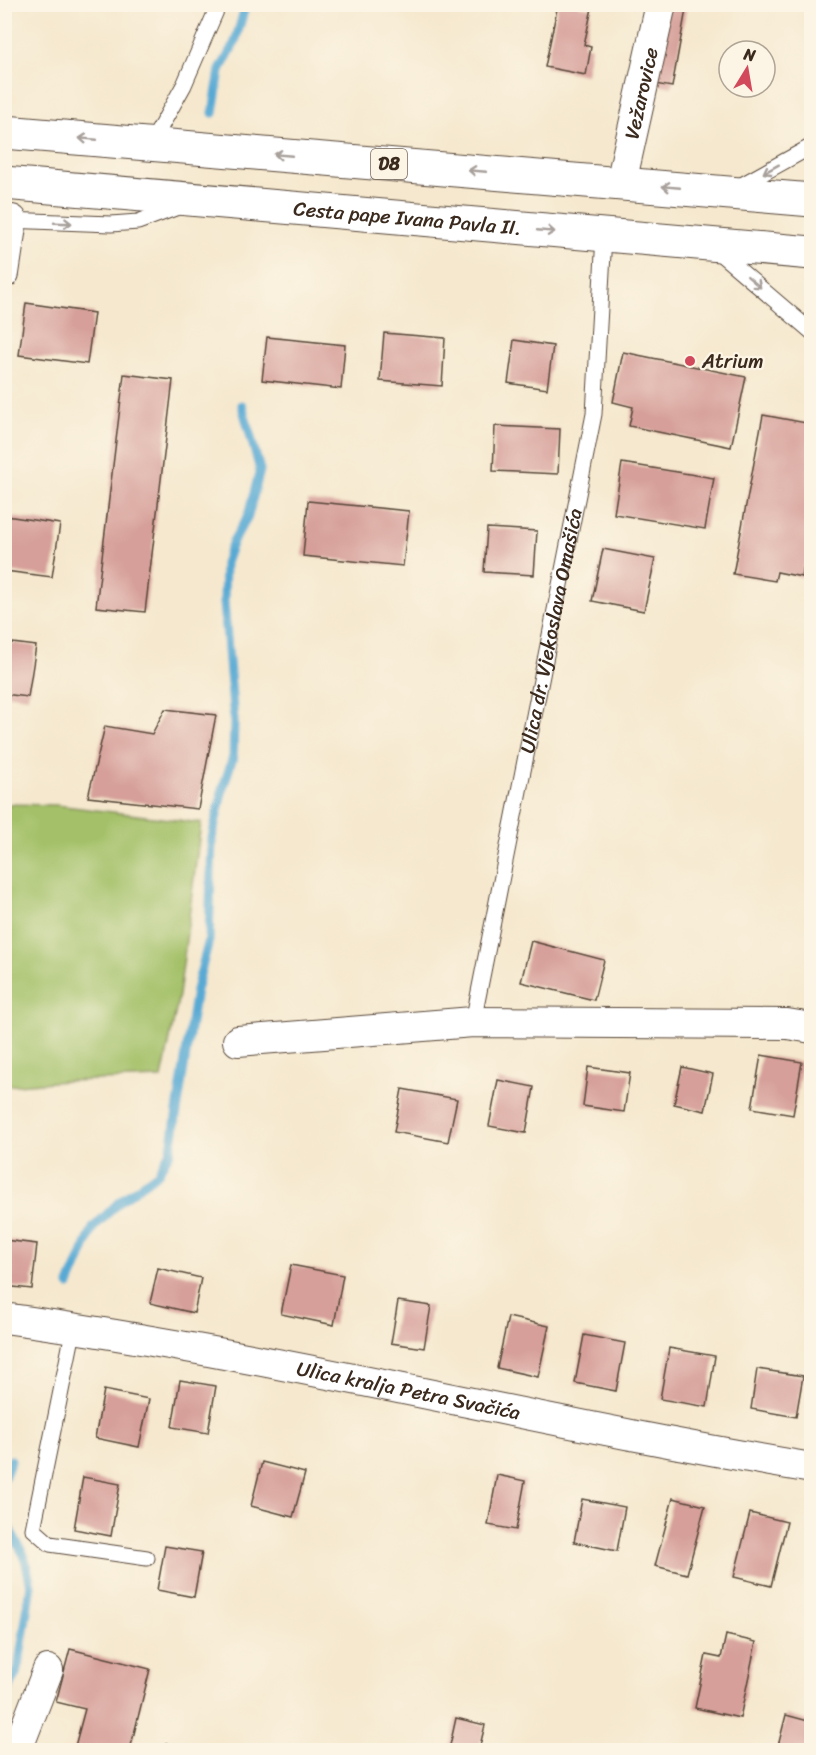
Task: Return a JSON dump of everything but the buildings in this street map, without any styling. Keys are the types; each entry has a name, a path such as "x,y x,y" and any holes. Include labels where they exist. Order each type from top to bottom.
{"main road":[{"name":"D8","path":"4,132 812,200"},
{"name":"Cesta pape Ivana Pavla II.","path":"4,183 812,253"}],"street":[{"name":"Vežarovice","path":"621,183 662,4"},
{"path":"4,273 8,220"},
{"path":"238,1041 474,1022 787,1024 812,1028"},
{"name":"Ulica kralja Petra Svačića","path":"4,1318 75,1327 702,1450 812,1468"},
{"path":"17,1750 48,1670"}],"lane":[{"path":"151,144 184,86 219,4"},
{"path":"730,192 812,147"},
{"path":"8,220 111,225 138,222 194,200"},
{"name":"Ulica dr. Vjekoslava Omašića","path":"474,1022 594,414 604,236"},
{"path":"710,244 808,327"},
{"path":"75,1327 33,1529 50,1544 147,1558"}],"green space":[{"path":"5,804 56,805 201,823 179,995 162,1078 65,1081 5,1086"}],"waterway":[{"path":"213,113 220,70 235,42 246,4"},
{"path":"69,1285 93,1228 119,1202 158,1173 171,1150 196,990 209,940 212,838 223,788 233,757 234,721 224,602 225,563 233,541 248,516 260,470 242,405"},
{"path":"4,1478 11,1460"},
{"path":"4,1519 24,1555 31,1585 18,1670 4,1697"}],"place":[{"name":"Atrium","path":"690,361"}]}
